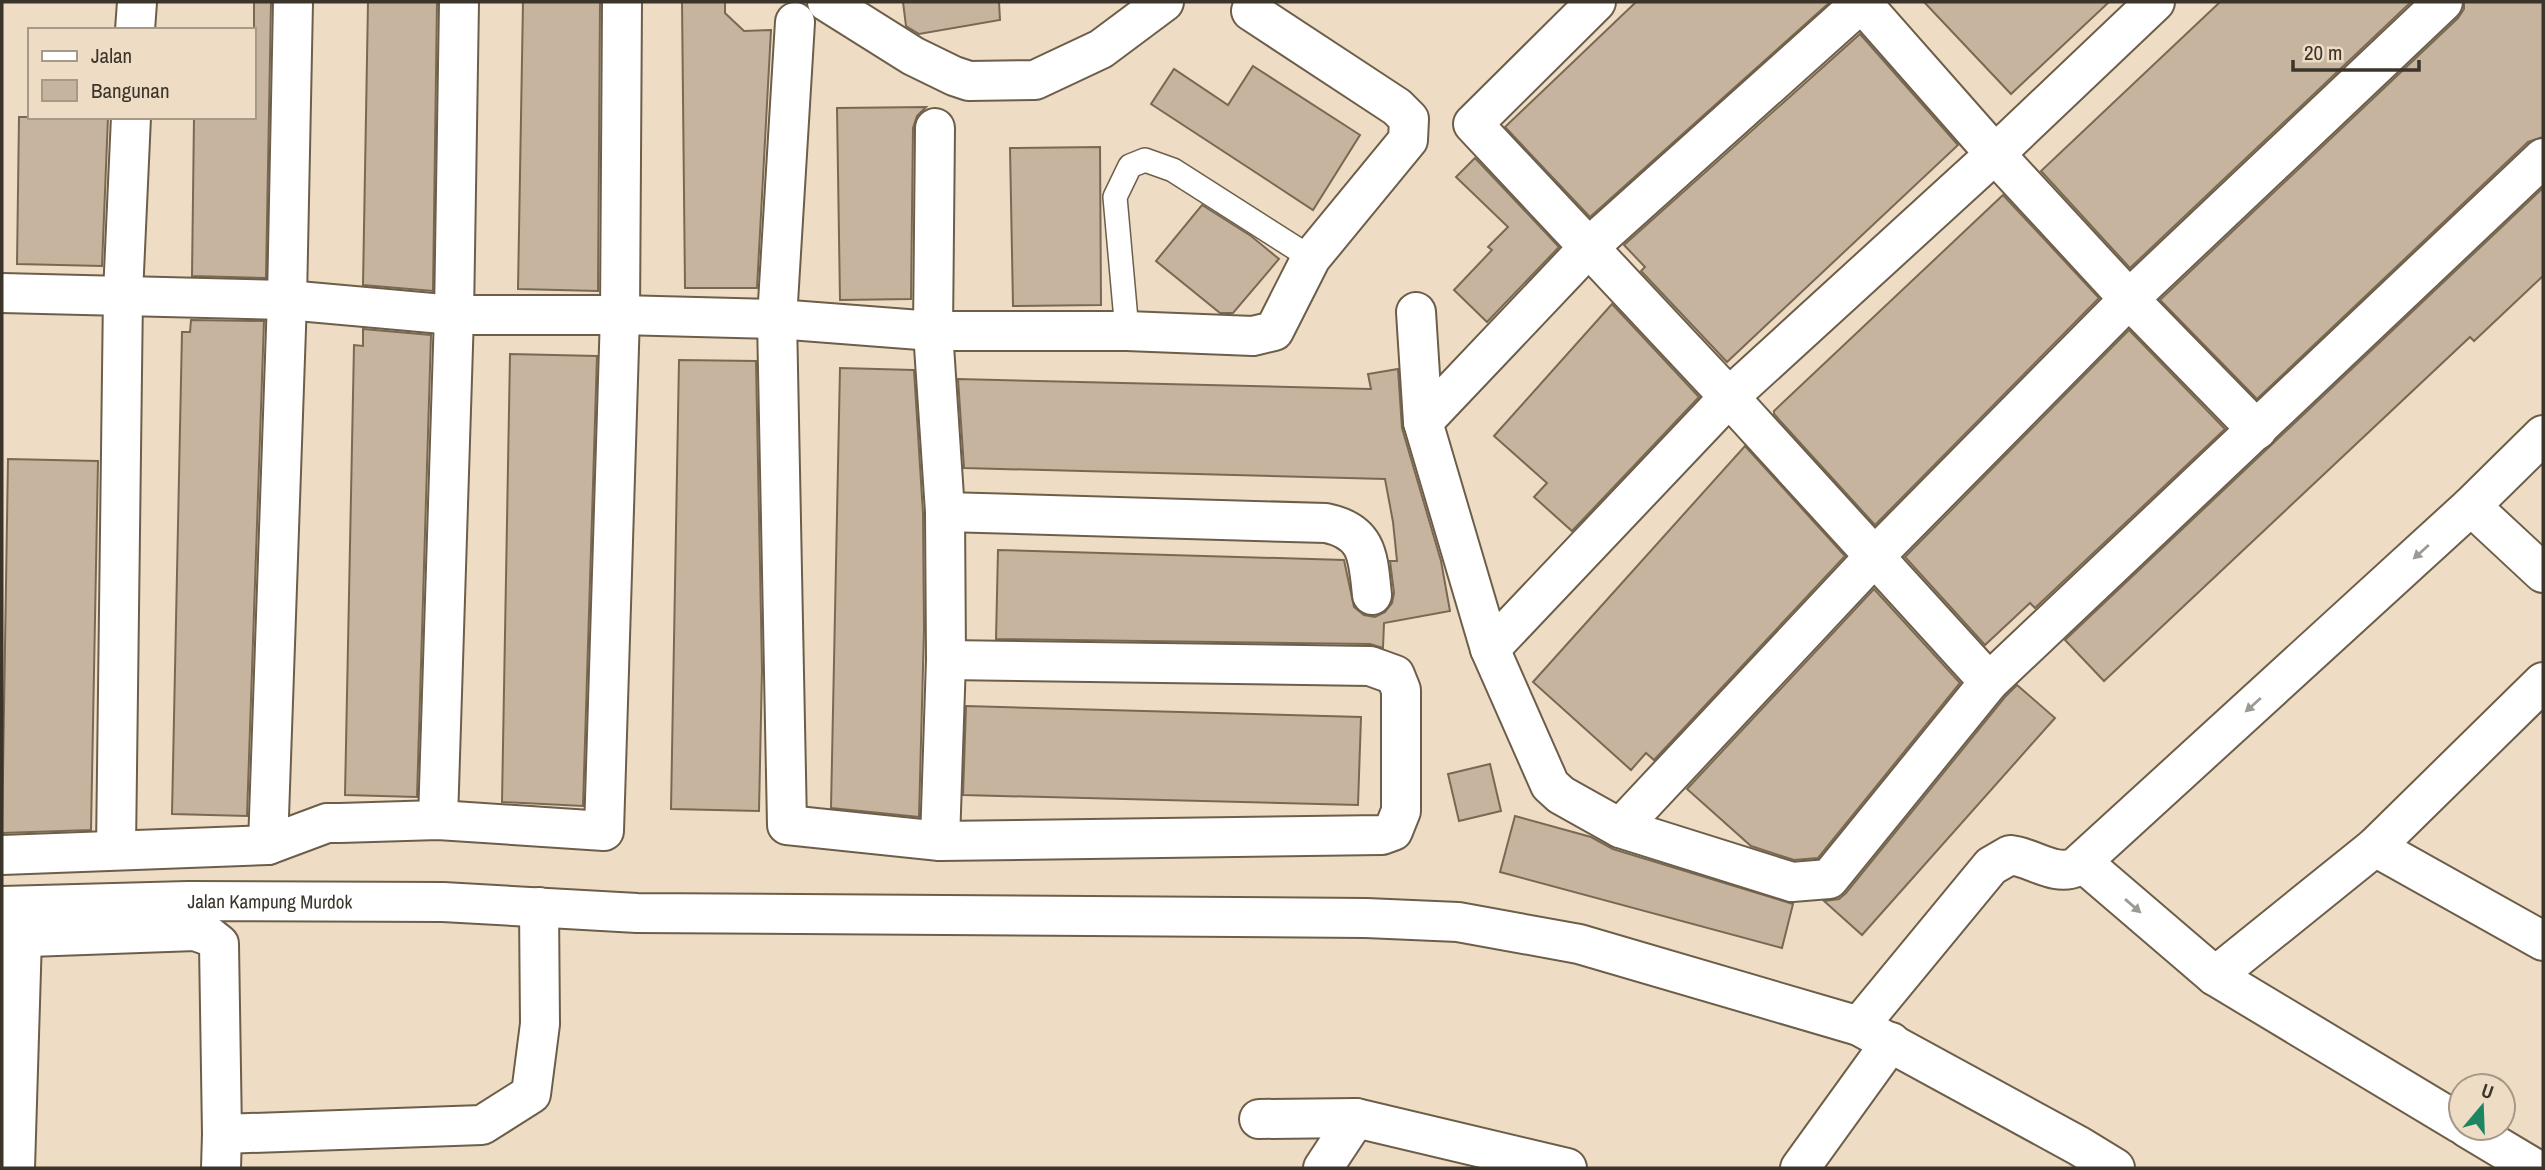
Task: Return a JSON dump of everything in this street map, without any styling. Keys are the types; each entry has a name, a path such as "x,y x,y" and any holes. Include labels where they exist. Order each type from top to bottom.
{"street":[{"path":"135,28 136,2"},
{"path":"268,845 288,300 293,2"},
{"path":"438,820 454,315 459,2"},
{"path":"2,855 268,845 327,823 438,820 604,831 620,315 622,2"},
{"path":"827,2 913,55 969,81 1035,80 1101,49 1164,2"},
{"path":"1596,2 1473,124 1729,397 1873,558 1989,682"},
{"path":"1423,422 1589,247 1862,2 1995,154 2129,299 2257,430"},
{"path":"1490,649 1729,397 1995,154 2155,2"},
{"path":"1620,828 1873,558 2129,299 2443,2"},
{"path":"2,293 288,300 454,315 777,319 933,331 1127,331 1253,336 1274,331 1311,258 1408,141 1409,119 1397,107 1251,11"},
{"path":"795,22 777,319 787,825 940,841 1382,835 1393,831 1401,811 1401,690 1395,675 1381,668 946,660"},
{"path":"116,849 123,294 131,119"},
{"path":"935,128 933,331 945,512 946,660 940,841"},
{"path":"1416,312 1423,422 1490,649 1550,785 1561,795 1620,828 1792,882 1829,879 1989,682 2543,158"},
{"path":"1800,1168 1875,1034 1991,866 2005,856 2015,856 2066,870 2074,869 2471,506 2543,435"},
{"path":"2471,506 2543,573"},
{"path":"945,512 1326,523 1342,526 1360,540 1372,595"},
{"path":"2214,976 2375,847 2543,682"},
{"path":"2375,847 2543,941"},
{"path":"2082,862 2214,976 2447,1116"},
{"name":"Jalan Kampung Murdok","path":"9,927 188,901 443,902 637,913 1366,918 1458,922 1579,944 1875,1034 2115,1168"},
{"path":"15,1168 9,927 195,931 209,936 219,944 221,1151 482,1125 531,1094 540,1024 539,907"},
{"path":"1259,1119 1356,1118 1561,1168"},
{"path":"1323,1168 1356,1118"},
{"path":"2490,1142 2534,1168"}],"lane":[{"path":"1127,331 1115,197 1130,166 1145,160 1173,170 1311,258"}],"building":[{"path":"254,2 271,2 266,278 192,276 194,119 256,119"},
{"path":"368,2 437,2 433,291 363,285"},
{"path":"523,2 600,2 598,291 518,289"},
{"path":"682,2 725,2 725,13 744,31 771,30 757,288 685,288"},
{"path":"903,2 999,2 1000,20 919,34 906,26"},
{"path":"1636,2 1830,2 1590,217 1505,127"},
{"path":"1924,2 2109,2 2011,94"},
{"path":"2220,2 2411,2 2130,268 2041,171"},
{"path":"2464,2 2543,2 2543,137 2528,142 2257,399 2160,300 2458,18 2464,9"},
{"path":"1860,34 1958,145 1727,362 1641,271 1645,267 1624,245"},
{"path":"1253,66 1360,135 1313,210 1151,104 1174,69 1228,105"},
{"path":"926,107 917,116 913,128 911,299 840,300 837,108"},
{"path":"19,117 108,119 102,266 17,264"},
{"path":"1100,147 1101,305 1013,306 1010,148"},
{"path":"1475,158 1559,247 1487,322 1454,290 1492,250 1488,247 1508,227 1456,177"},
{"path":"2543,188 2543,276 2474,341 2470,337 2104,681 2065,640"},
{"path":"2003,195 2099,298 1875,525 1774,411"},
{"path":"1202,205 1251,236 1279,259 1233,313 1220,313 1156,261"},
{"path":"1612,304 1699,397 1572,531 1534,497 1547,483 1494,436"},
{"path":"191,320 264,321 247,816 172,814 182,332 190,332"},
{"path":"363,329 431,335 417,797 345,795 354,345 363,346"},
{"path":"2129,330 2225,429 2035,608 2030,603 1985,645 1905,557"},
{"path":"510,354 597,356 583,806 502,802"},
{"path":"679,360 756,361 762,669 759,811 671,809"},
{"path":"840,368 914,370 923,513 924,630 919,817 831,808"},
{"path":"1398,369 1402,428 1441,561 1450,611 1384,623 1383,648 1370,644 996,639 998,550 1344,560 1354,607 1364,615 1375,617 1385,612 1392,603 1394,593 1390,561 1397,561 1393,522 1385,479 964,468 958,379 1371,389 1368,374"},
{"path":"1745,446 1845,556 1654,760 1646,753 1631,770 1533,682"},
{"path":"8,459 98,461 91,830 2,833"},
{"path":"1874,589 1960,683 1818,858 1794,860 1751,846 1687,789"},
{"path":"2017,685 2055,718 1862,935 1824,901 1839,899 1846,893"},
{"path":"966,706 1361,717 1358,805 963,795"},
{"path":"1490,764 1501,811 1459,821 1448,774"},
{"path":"1515,816 1591,837 1613,849 1793,904 1782,948 1500,872"}]}
